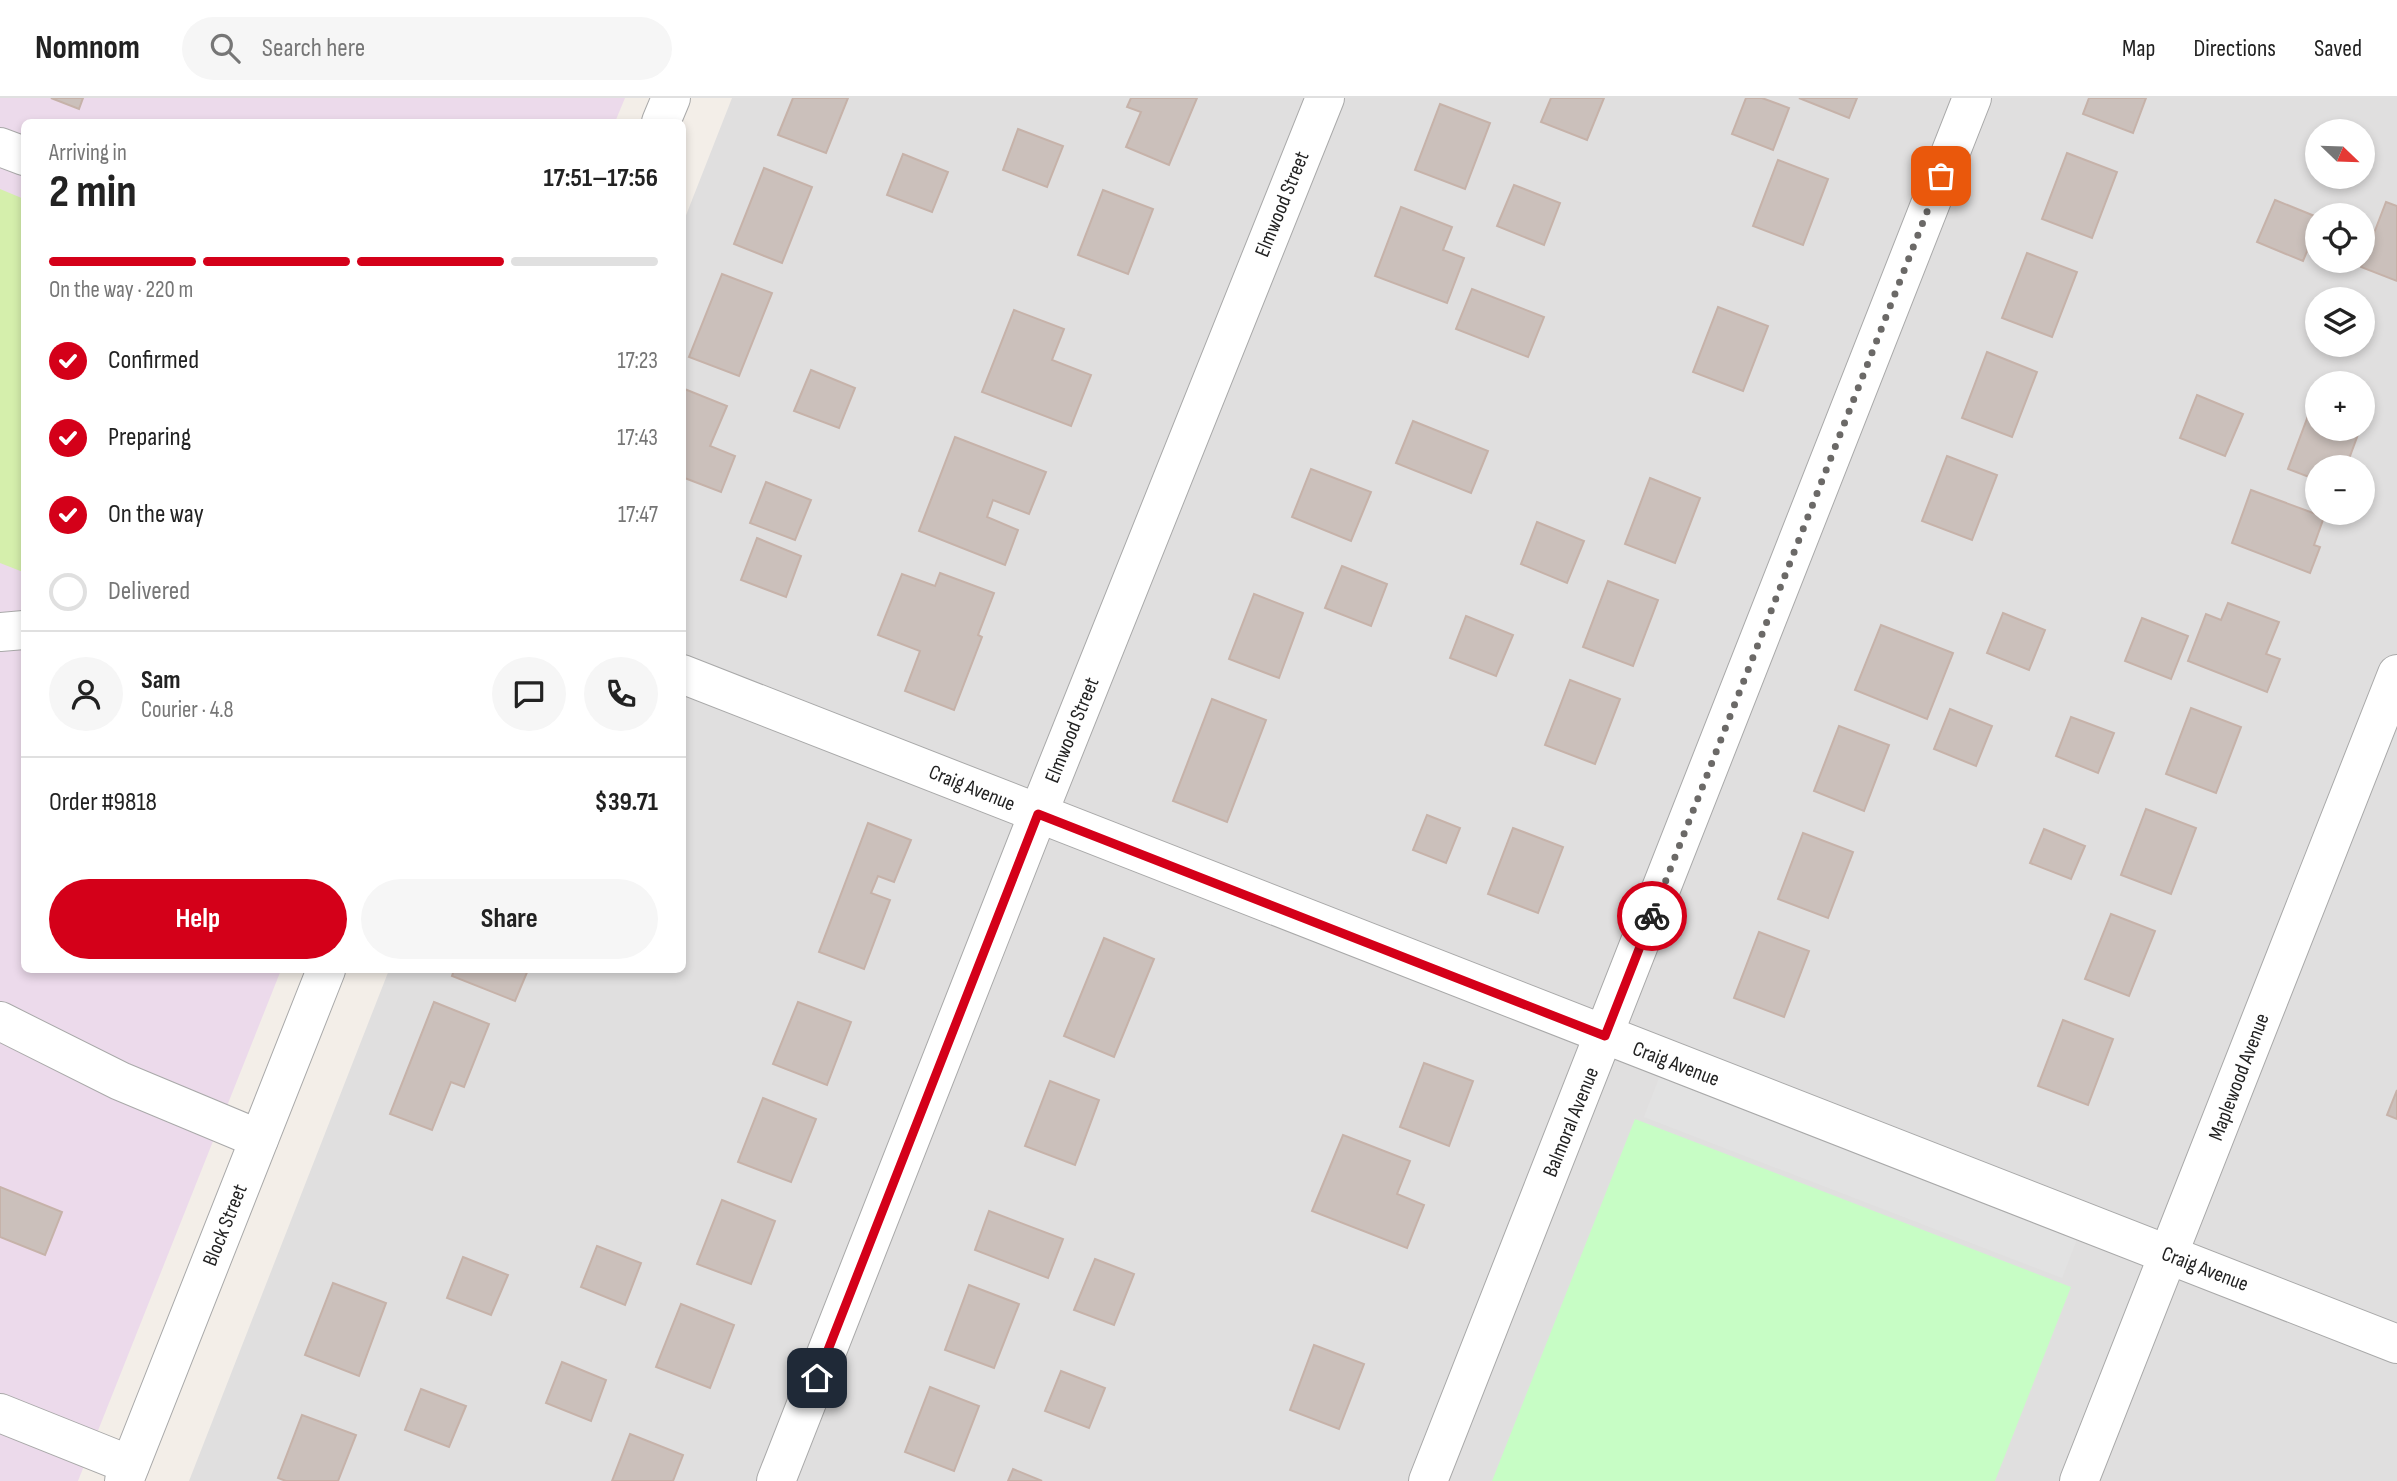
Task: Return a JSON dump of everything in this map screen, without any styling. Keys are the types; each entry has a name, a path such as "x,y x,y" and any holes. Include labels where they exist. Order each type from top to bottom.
{"street":[{"path":"662,119 671,98"},
{"name":"Elmwood Street","path":"776,1481 1038,814 1325,98"},
{"name":"Balmoral Avenue","path":"1428,1481 1972,98"},
{"path":"0,147 21,155"},
{"path":"0,632 21,631"},
{"name":"Maplewood Avenue","path":"2079,1481 2397,674"},
{"name":"Craig Avenue","path":"686,676 2397,1344"},
{"name":"Block Street","path":"127,1473 325,973"},
{"path":"0,1021 120,1081 259,1139"},
{"path":"0,1413 127,1473"}],"shaded area":[{"path":"0,98 625,98 616,119 21,119 21,973 280,973 78,1481 0,1481"},
{"path":"732,98 2397,98 2397,1481 189,1481 388,973 686,973 686,215"},
{"path":"1666,1060 2084,1221 2062,1278 1644,1117"}],"green space":[{"path":"0,189 21,198 21,571 0,563"},
{"path":"1635,1119 2071,1287 1995,1481 1492,1481"}],"building":[{"path":"51,98 83,98 79,109"},
{"path":"793,98 848,98 826,153 778,135"},
{"path":"1131,98 1197,98 1169,165 1126,147 1141,112 1127,107"},
{"path":"1551,98 1604,98 1587,140 1541,122"},
{"path":"1746,98 1762,98 1789,108 1773,150 1732,134"},
{"path":"1799,98 1857,98 1849,118"},
{"path":"2089,98 2146,98 2133,133 2083,114"},
{"path":"1440,104 1490,123 1465,189 1415,170"},
{"path":"1018,129 1063,146 1047,187 1003,170"},
{"path":"2067,153 2117,172 2092,238 2042,219"},
{"path":"903,154 948,172 932,212 887,195"},
{"path":"1778,160 1828,179 1803,245 1753,226"},
{"path":"764,168 812,187 782,263 734,244"},
{"path":"1514,185 1560,203 1544,245 1497,226"},
{"path":"1103,190 1153,209 1128,274 1078,255"},
{"path":"2275,200 2305,212 2303,261 2257,242"},
{"path":"2386,202 2397,206 2397,281 2375,272 2375,231"},
{"path":"1401,207 1452,227 1443,250 1464,258 1447,303 1375,276"},
{"path":"2027,253 2077,272 2052,337 2002,318"},
{"path":"722,274 772,293 739,376 689,357"},
{"path":"1472,289 1544,317 1528,357 1456,329"},
{"path":"1718,307 1768,326 1743,391 1693,372"},
{"path":"1014,310 1064,329 1052,360 1091,375 1071,426 982,392"},
{"path":"1987,352 2037,372 2012,437 1962,418"},
{"path":"811,370 855,388 839,428 794,411"},
{"path":"686,390 727,406 710,446 735,456 721,492 686,479"},
{"path":"2197,395 2243,414 2225,456 2180,438"},
{"path":"1413,421 1488,451 1471,493 1396,463"},
{"path":"2305,424 2305,441 2356,441 2350,455 2305,455 2305,475 2288,469"},
{"path":"955,437 1046,472 1029,514 993,500 987,517 1018,530 1005,565 919,531"},
{"path":"1947,456 1997,475 1972,540 1922,521"},
{"path":"1311,469 1371,492 1351,541 1292,517"},
{"path":"1650,478 1700,498 1675,563 1625,544"},
{"path":"766,482 811,500 795,540 750,523"},
{"path":"2251,490 2305,510 2305,525 2321,525 2314,545 2320,547 2310,573 2232,543"},
{"path":"1537,522 1584,541 1567,583 1521,564"},
{"path":"757,538 801,556 786,597 741,580"},
{"path":"1342,566 1387,584 1371,626 1325,608"},
{"path":"940,573 994,593 978,635 982,637 954,710 905,691 920,651 878,635 902,574 935,586"},
{"path":"1608,581 1658,600 1633,666 1583,647"},
{"path":"1254,594 1303,613 1279,678 1229,659"},
{"path":"2228,603 2279,622 2266,654 2280,659 2267,692 2188,661 2206,614 2221,620"},
{"path":"2003,613 2045,630 2029,670 1987,653"},
{"path":"1466,616 1513,635 1496,676 1450,658"},
{"path":"2142,618 2188,636 2171,679 2125,661"},
{"path":"1881,625 1953,653 1927,719 1855,690"},
{"path":"1570,680 1620,699 1595,764 1545,745"},
{"path":"1212,699 1266,720 1227,822 1173,801"},
{"path":"2191,708 2241,727 2216,793 2166,774"},
{"path":"1950,709 1992,726 1976,766 1934,749"},
{"path":"2071,717 2114,733 2098,773 2056,756"},
{"path":"1839,726 1889,745 1864,811 1814,791"},
{"path":"2146,809 2196,828 2171,894 2121,875"},
{"path":"1427,815 1460,828 1446,863 1413,850"},
{"path":"868,823 911,840 894,882 878,876 871,893 890,900 864,969 819,952"},
{"path":"1513,828 1563,847 1538,913 1488,894"},
{"path":"2044,829 2085,846 2071,879 2030,863"},
{"path":"1803,833 1853,852 1828,918 1778,899"},
{"path":"2111,914 2155,931 2129,996 2085,979"},
{"path":"1759,932 1809,951 1784,1017 1734,998"},
{"path":"1104,938 1154,959 1114,1057 1064,1036"},
{"path":"453,973 527,973 515,1001 452,976"},
{"path":"434,1002 489,1024 464,1087 451,1082 432,1130 390,1114"},
{"path":"798,1002 851,1022 827,1085 773,1064"},
{"path":"2063,1020 2113,1039 2088,1105 2038,1086"},
{"path":"1424,1063 1473,1081 1449,1146 1400,1127"},
{"path":"1050,1081 1099,1100 1075,1165 1025,1146"},
{"path":"2397,1090 2397,1119 2387,1115"},
{"path":"763,1098 816,1119 791,1182 738,1162"},
{"path":"1343,1135 1410,1161 1397,1194 1424,1205 1407,1248 1312,1211"},
{"path":"0,1187 62,1212 45,1255 0,1237"},
{"path":"722,1200 775,1221 751,1284 697,1264"},
{"path":"989,1211 1063,1239 1048,1278 975,1250"},
{"path":"597,1246 641,1263 625,1305 581,1287"},
{"path":"463,1257 508,1275 491,1315 447,1298"},
{"path":"1095,1259 1134,1274 1114,1325 1074,1310"},
{"path":"333,1283 386,1303 359,1376 305,1355"},
{"path":"969,1285 1019,1304 994,1368 945,1350"},
{"path":"681,1304 734,1325 710,1388 656,1367"},
{"path":"1314,1345 1364,1364 1339,1429 1290,1410"},
{"path":"562,1362 606,1380 591,1421 546,1403"},
{"path":"1061,1371 1105,1388 1089,1428 1045,1411"},
{"path":"930,1387 979,1406 954,1471 905,1452"},
{"path":"421,1389 466,1406 449,1447 405,1430"},
{"path":"302,1415 356,1435 338,1481 286,1481 278,1478"},
{"path":"630,1434 683,1455 673,1481 612,1481"},
{"path":"1013,1469 1042,1481 1008,1481"}],"way so far":[{"path":"1652,916 1941,176"}],"route":[{"path":"817,1378 1038,814 1605,1036 1652,916"}]}
